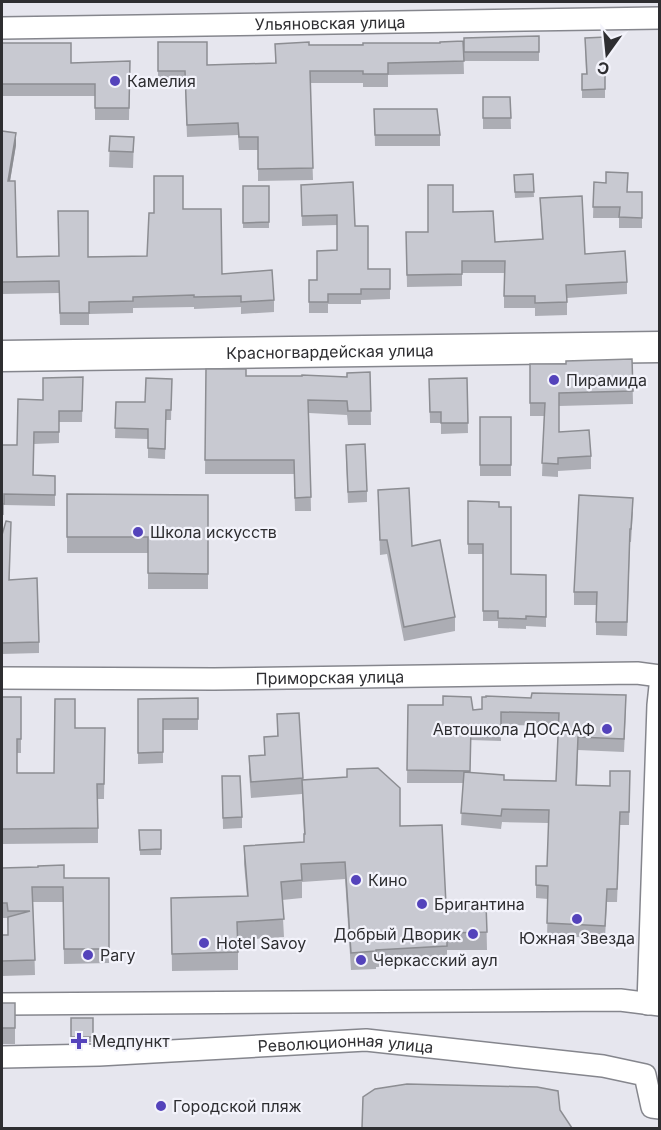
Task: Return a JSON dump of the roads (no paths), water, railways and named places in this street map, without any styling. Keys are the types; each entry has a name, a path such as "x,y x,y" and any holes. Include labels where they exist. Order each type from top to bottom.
{"street":[{"name":"Ульяновская улица","path":"2,28 660,18"},
{"name":"Красногвардейская улица","path":"2,356 660,347"},
{"name":"Приморская улица","path":"2,678 214,679 637,673 660,676"},
{"path":"2,1004 620,1000 654,1005 660,686"},
{"name":"Революционная улица","path":"2,1057 99,1055 366,1040 603,1066 645,1075 652,1107 660,1108"}],"place":[{"name":"Камелия","path":"115,81"},
{"name":"Пирамида","path":"554,380"},
{"name":"Школа искусств","path":"138,532"},
{"name":"Автошкола ДОСААФ","path":"607,729"},
{"name":"Кино","path":"356,880"},
{"name":"Бригантина","path":"422,904"},
{"name":"Южная Звезда","path":"577,919"},
{"name":"Добрый Дворик","path":"473,934"},
{"name":"Hotel Savoy","path":"204,943"},
{"name":"Рагу","path":"88,955"},
{"name":"Черкасский аул","path":"361,960"},
{"name":"Медпункт","path":"79,1041"},
{"name":"Городской пляж","path":"161,1106"}]}
